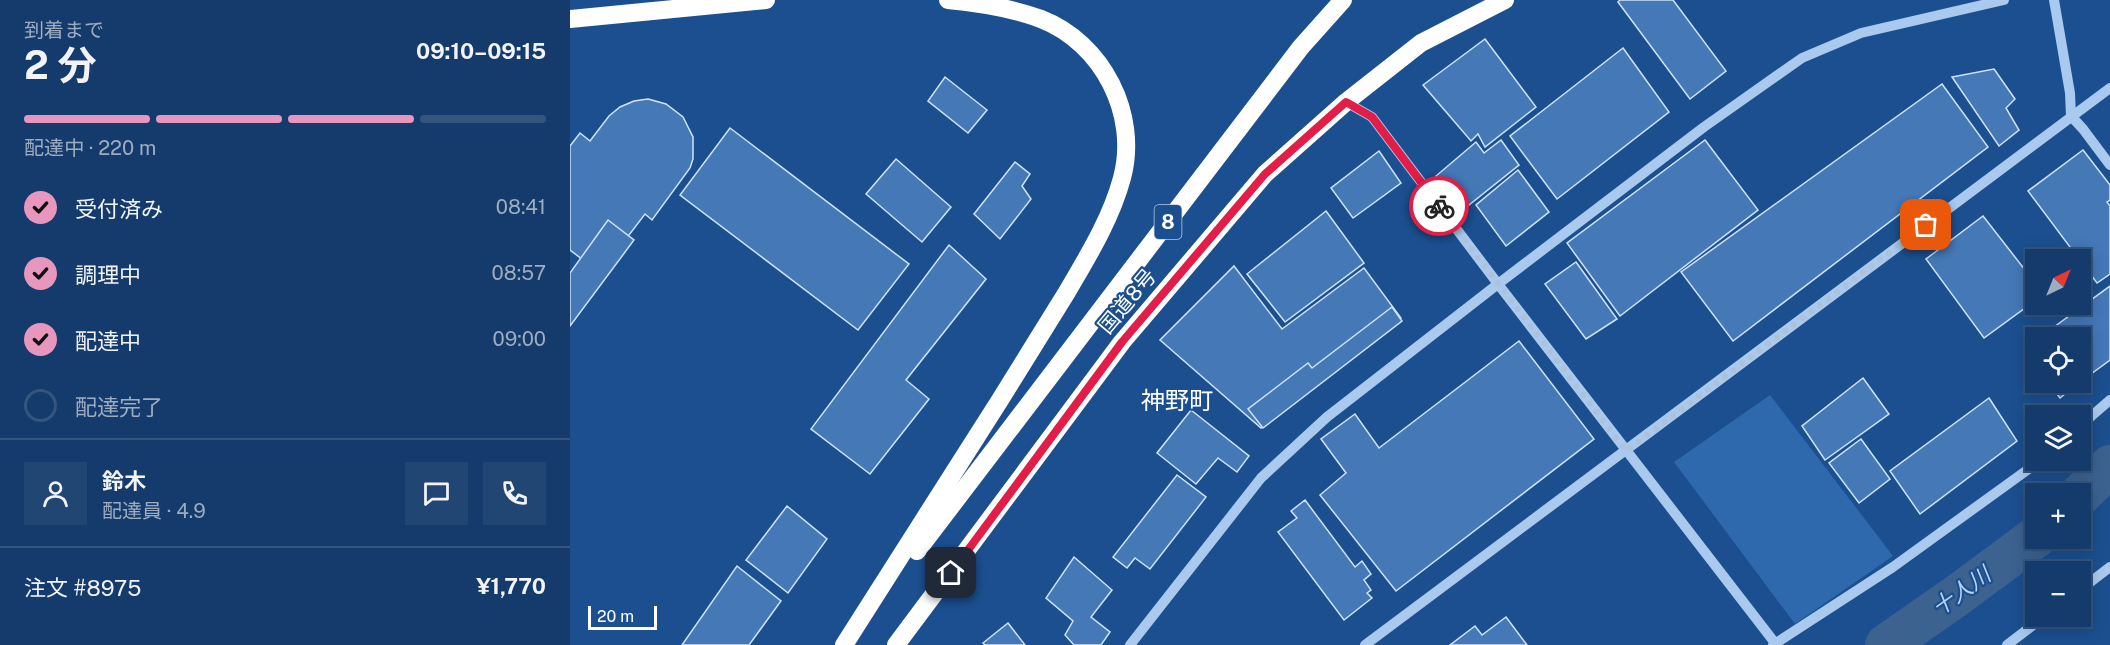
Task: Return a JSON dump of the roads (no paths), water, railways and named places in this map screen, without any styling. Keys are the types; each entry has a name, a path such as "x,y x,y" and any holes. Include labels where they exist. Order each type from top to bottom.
{"highway":[{"path":"570,19 766,0"},
{"path":"844,645 1083,266 1108,219 1122,177 1126,146 1122,113 1112,83 1096,58 1072,36 1043,20 1006,8 948,0"},
{"name":"国道8号","path":"844,645 1294,56 1343,0"},
{"name":"国道8号","path":"896,645 1122,342 1265,174 1346,102 1420,43 1505,0"}],"street":[{"path":"1130,645 1261,478 1327,417 1704,127 1802,57 1861,33 2004,0"},
{"path":"2054,0 2070,93 2071,116 2110,165"},
{"path":"1365,645 2110,88"},
{"path":"1346,102 1372,117 1774,644 1893,567 2026,471"},
{"path":"2091,416 2110,400"},
{"path":"2091,582 2110,567"},
{"path":"2007,645 2031,627"}],"waterway":[{"name":"十人川","path":"2091,484 2110,466"},
{"name":"十人川","path":"1886,645 2025,545"}],"district":[{"name":"神野町","path":"1177,400"}]}
